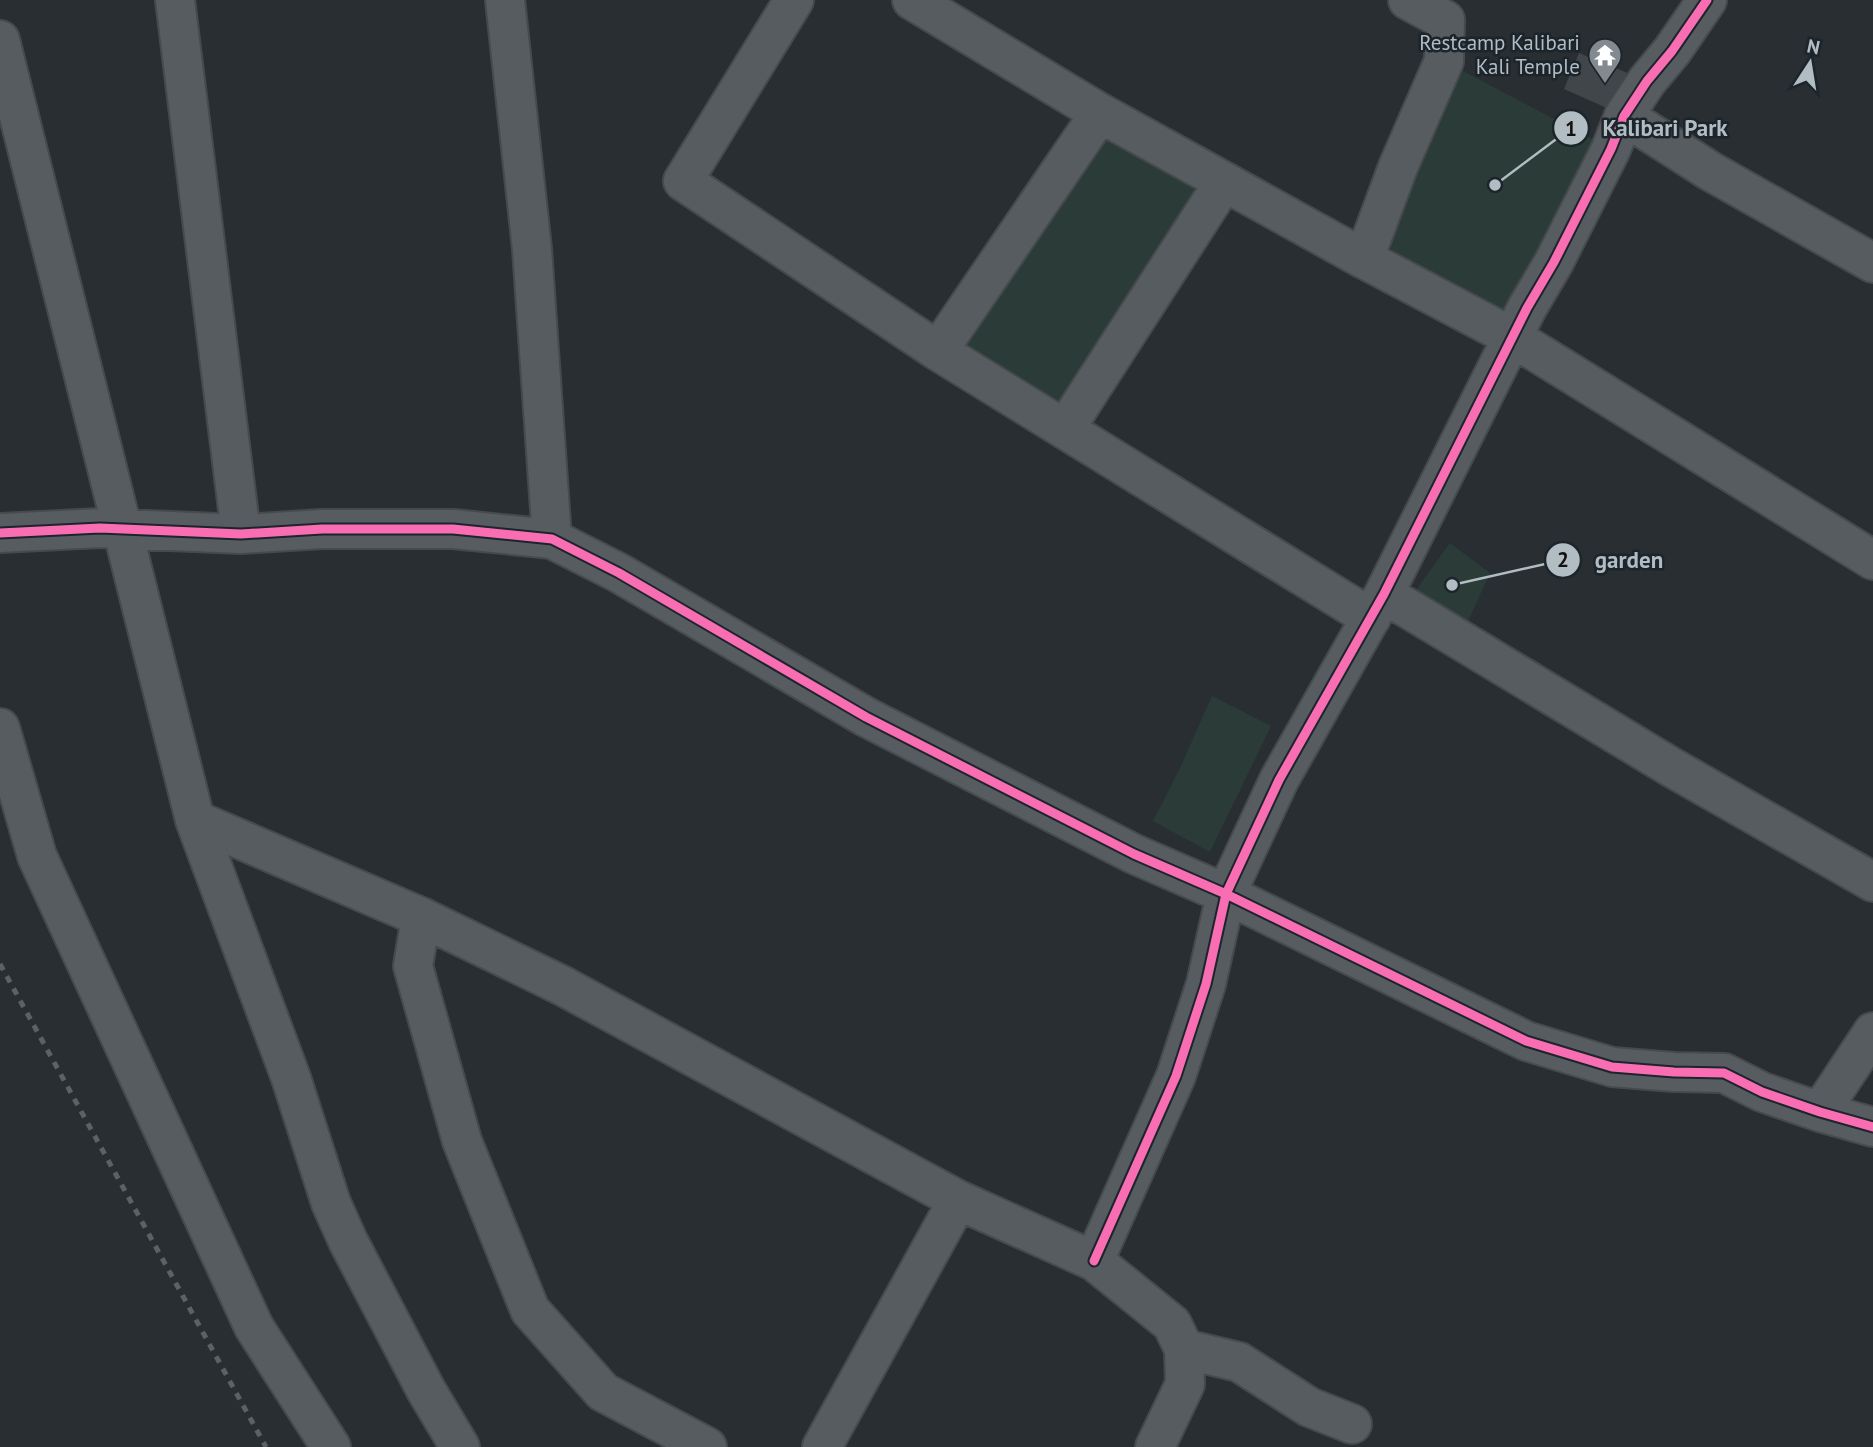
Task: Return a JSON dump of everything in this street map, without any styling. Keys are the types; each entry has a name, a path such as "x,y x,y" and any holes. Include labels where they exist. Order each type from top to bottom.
{"street":[{"path":"175,0 241,534"},
{"path":"505,0 532,249 552,539"},
{"path":"794,0 683,181 939,351 1065,429 1873,882"},
{"path":"912,0 1100,113 1364,259 1512,337 1873,561"},
{"path":"1364,259 1398,167 1444,61 1445,20 1408,0"},
{"path":"1094,1261 1176,1076 1206,984 1226,894 1279,780 1378,606 1512,337 1611,149 1624,116 1647,80 1672,51 1707,0"},
{"path":"0,40 195,820 291,1078 331,1203 420,1379 460,1447"},
{"path":"939,351 1100,113"},
{"path":"1624,116 1710,171 1873,263"},
{"path":"1065,429 1224,182"},
{"path":"0,533 123,529 241,534 322,529 453,529 552,539 619,573 866,717 1135,853 1226,894 1526,1041 1612,1068 1724,1073 1762,1092 1873,1127"},
{"path":"0,728 37,856 254,1327 331,1447"},
{"path":"195,820 421,917 563,986 957,1200 1094,1261 1172,1324 1184,1349 1185,1384 1155,1447"},
{"path":"421,917 413,966 461,1140 530,1310 603,1392 707,1447"},
{"path":"1820,1112 1873,1032"},
{"path":"822,1447 957,1200"},
{"path":"1184,1349 1239,1362 1309,1408 1352,1424"}],"shaded area":[{"path":"1444,61 1611,149 1512,337 1377,266"},
{"path":"1108,136 1198,191 1060,408 957,352"},
{"path":"1450,543 1490,573 1464,630 1411,597"},
{"path":"1212,696 1271,726 1210,852 1153,821"}],"building":[{"name":"Restcamp Kalibari Kali Temple","path":"1579,53 1647,81 1618,113 1564,89"}],"railway":[{"path":"0,964 266,1447"}],"cycle path":[{"path":"1707,0 1624,116 1611,149 1554,262 1527,308 1384,594 1279,780 1226,894 1526,1041 1612,1067 1724,1073 1762,1092 1873,1127"},
{"path":"0,533 100,528 241,534 322,529 453,529 552,539 619,573 866,717 1134,854 1226,894 1206,984 1176,1076 1094,1261"}],"place":[{"name":"Restcamp Kalibari Kali Temple","path":"1605,85"},
{"name":"Kalibari Park","path":"1495,185"},
{"name":"garden","path":"1452,585"}]}
